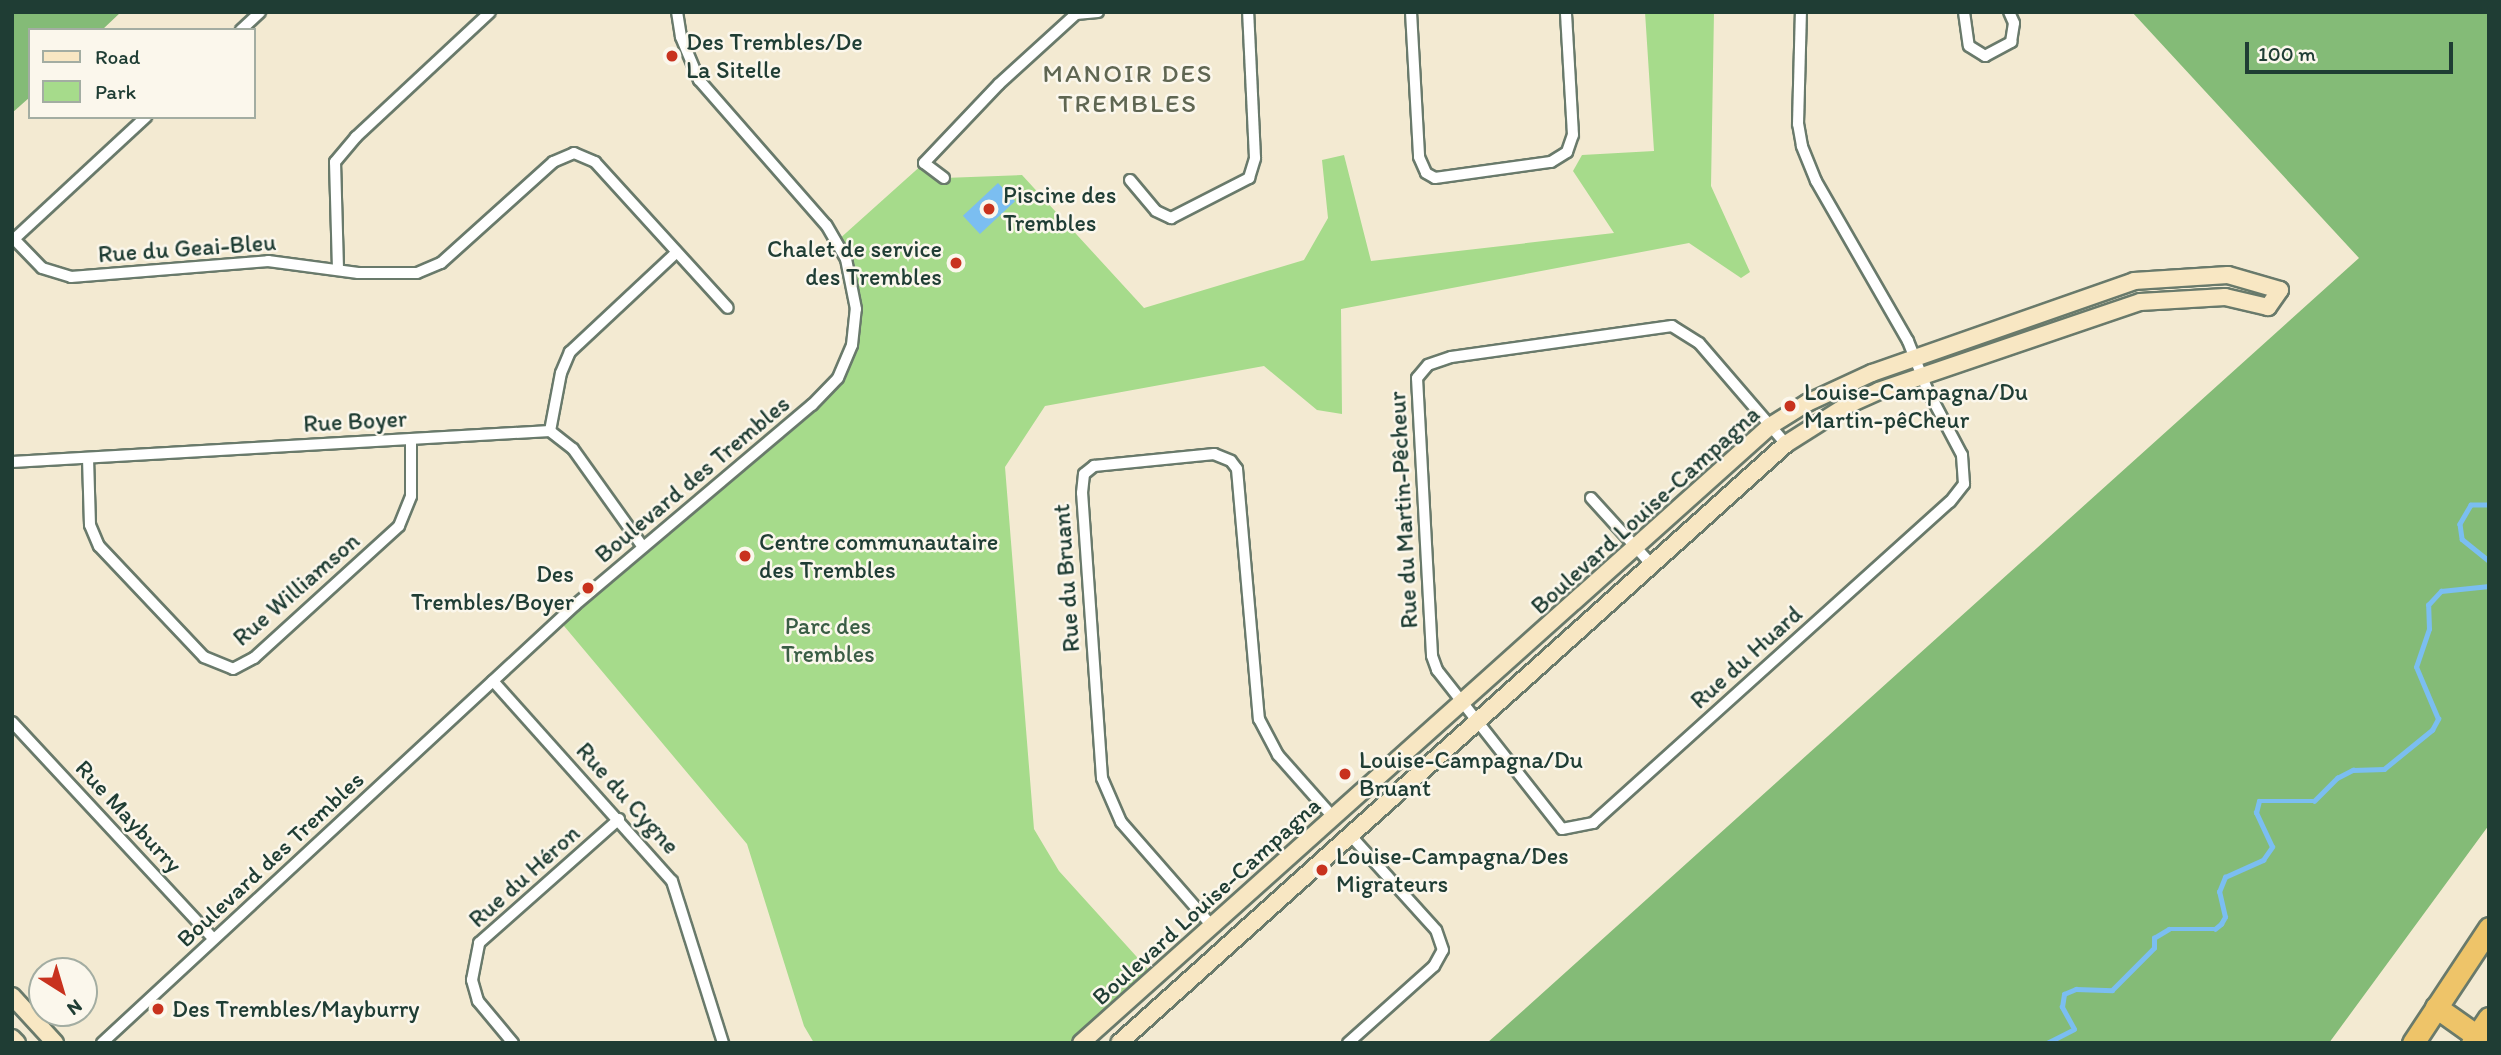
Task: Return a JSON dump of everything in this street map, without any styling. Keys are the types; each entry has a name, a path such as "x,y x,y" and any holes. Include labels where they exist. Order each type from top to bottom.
{"highway":[{"path":"2413,1043 2489,928"},
{"path":"2437,1007 2479,1032"}],"street":[{"path":"243,28 260,12"},
{"path":"338,269 335,162 356,136 490,12"},
{"name":"Boulevard des Trembles","path":"102,1043 493,681 643,547 827,390 846,361 856,309 851,274 837,241 699,80 681,37 677,12"},
{"path":"944,178 924,163 999,84 1076,13 1098,12"},
{"path":"1130,180 1156,211 1171,218 1250,178 1255,158 1248,12"},
{"path":"1411,12 1419,157 1426,173 1435,178 1551,162 1567,152 1573,135 1566,12"},
{"path":"1801,12 1798,124 1802,146 1816,181 1908,341 1922,377"},
{"path":"1964,12 1969,46 1985,56 2011,42 2014,23 2009,12"},
{"path":"13,240 144,119"},
{"name":"Rue du Geai-Bleu","path":"13,240 42,268 71,276 268,261 394,273 430,269 553,162 575,153 595,162 728,308"},
{"path":"643,547 573,449 550,431 561,373 570,352 677,252"},
{"name":"Boulevard Louise-Campagna","path":"1081,1043 1464,703 1770,426 1841,385 2134,281 2228,275 2280,290 2268,307 2225,297 2140,302 1846,406 1786,444 1476,719 1351,836 1119,1043"},
{"name":"Rue du Martin-Pêcheur","path":"1476,719 1432,656 1415,390 1422,370 1451,357 1672,326 1691,335 1786,444"},
{"name":"Rue du Huard","path":"1476,719 1555,824 1572,830 1593,822 1959,493 1965,465 1922,377"},
{"name":"Rue Boyer","path":"12,463 550,431"},
{"name":"Rue Williamson","path":"88,457 90,526 99,546 204,657 233,669 254,658 399,526 411,496 411,439"},
{"name":"Rue du Bruant","path":"1212,926 1121,822 1102,778 1082,493 1084,474 1094,466 1213,454 1231,461 1237,469 1259,719 1278,755 1333,817"},
{"path":"1591,498 1651,564"},
{"name":"Rue du Cygne","path":"493,681 672,881 723,1043"},
{"name":"Rue Mayburry","path":"12,722 214,939"},
{"path":"1333,817 1436,930 1444,950 1434,967 1348,1043"},
{"name":"Rue du Héron","path":"513,1043 478,1001 472,981 472,959 479,943 619,819"},
{"path":"1212,926 1227,944"},
{"path":"12,996 55,1043"},
{"path":"12,1038 17,1043"}],"green space":[{"path":"12,12 121,12 104,28 28,28 28,99 12,113"},
{"name":"Parc des Trembles","path":"1645,12 1714,12 1711,186 1750,272 1741,278 1689,243 1341,309 1342,414 1317,410 1264,366 1045,406 1005,467 1034,829 1059,871 1155,977 1081,1043 814,1043 804,1026 747,844 559,620 827,390 854,326 837,241 924,163 944,178 1022,175 1144,308 1304,260 1328,218 1322,160 1344,155 1371,261 1614,233 1573,171 1582,155 1654,151"},
{"path":"2132,12 2489,12 2489,825 2329,1043 1487,1043 2359,258"}],"water":[{"name":"Piscine des Trembles","path":"998,183 1015,201 980,234 963,216"}],"waterway":[{"path":"2489,505 2471,505 2460,524 2462,539 2489,561"},
{"path":"2047,1043 2074,1029 2062,1007 2064,994 2076,989 2112,990 2154,948 2154,938 2169,929 2215,929 2221,924 2225,917 2219,892 2225,877 2263,860 2272,847 2256,813 2259,801 2314,801 2337,778 2353,770 2384,769 2432,730 2438,719 2416,667 2429,629 2428,605 2441,591 2489,586"}],"place":[{"name":"Des Trembles/De La Sitelle","path":"672,56"},
{"name":"Piscine des Trembles","path":"989,209"},
{"name":"Chalet de service des Trembles","path":"956,263"},
{"name":"Louise-Campagna/Du Martin-pêCheur","path":"1790,406"},
{"name":"Centre communautaire des Trembles","path":"745,556"},
{"name":"Des Trembles/Boyer","path":"588,588"},
{"name":"Louise-Campagna/Du Bruant","path":"1345,774"},
{"name":"Louise-Campagna/Des Migrateurs","path":"1322,870"},
{"name":"Des Trembles/Mayburry","path":"158,1009"}],"district":[{"name":"MANOIR DES TREMBLES","path":"1128,88"}]}
